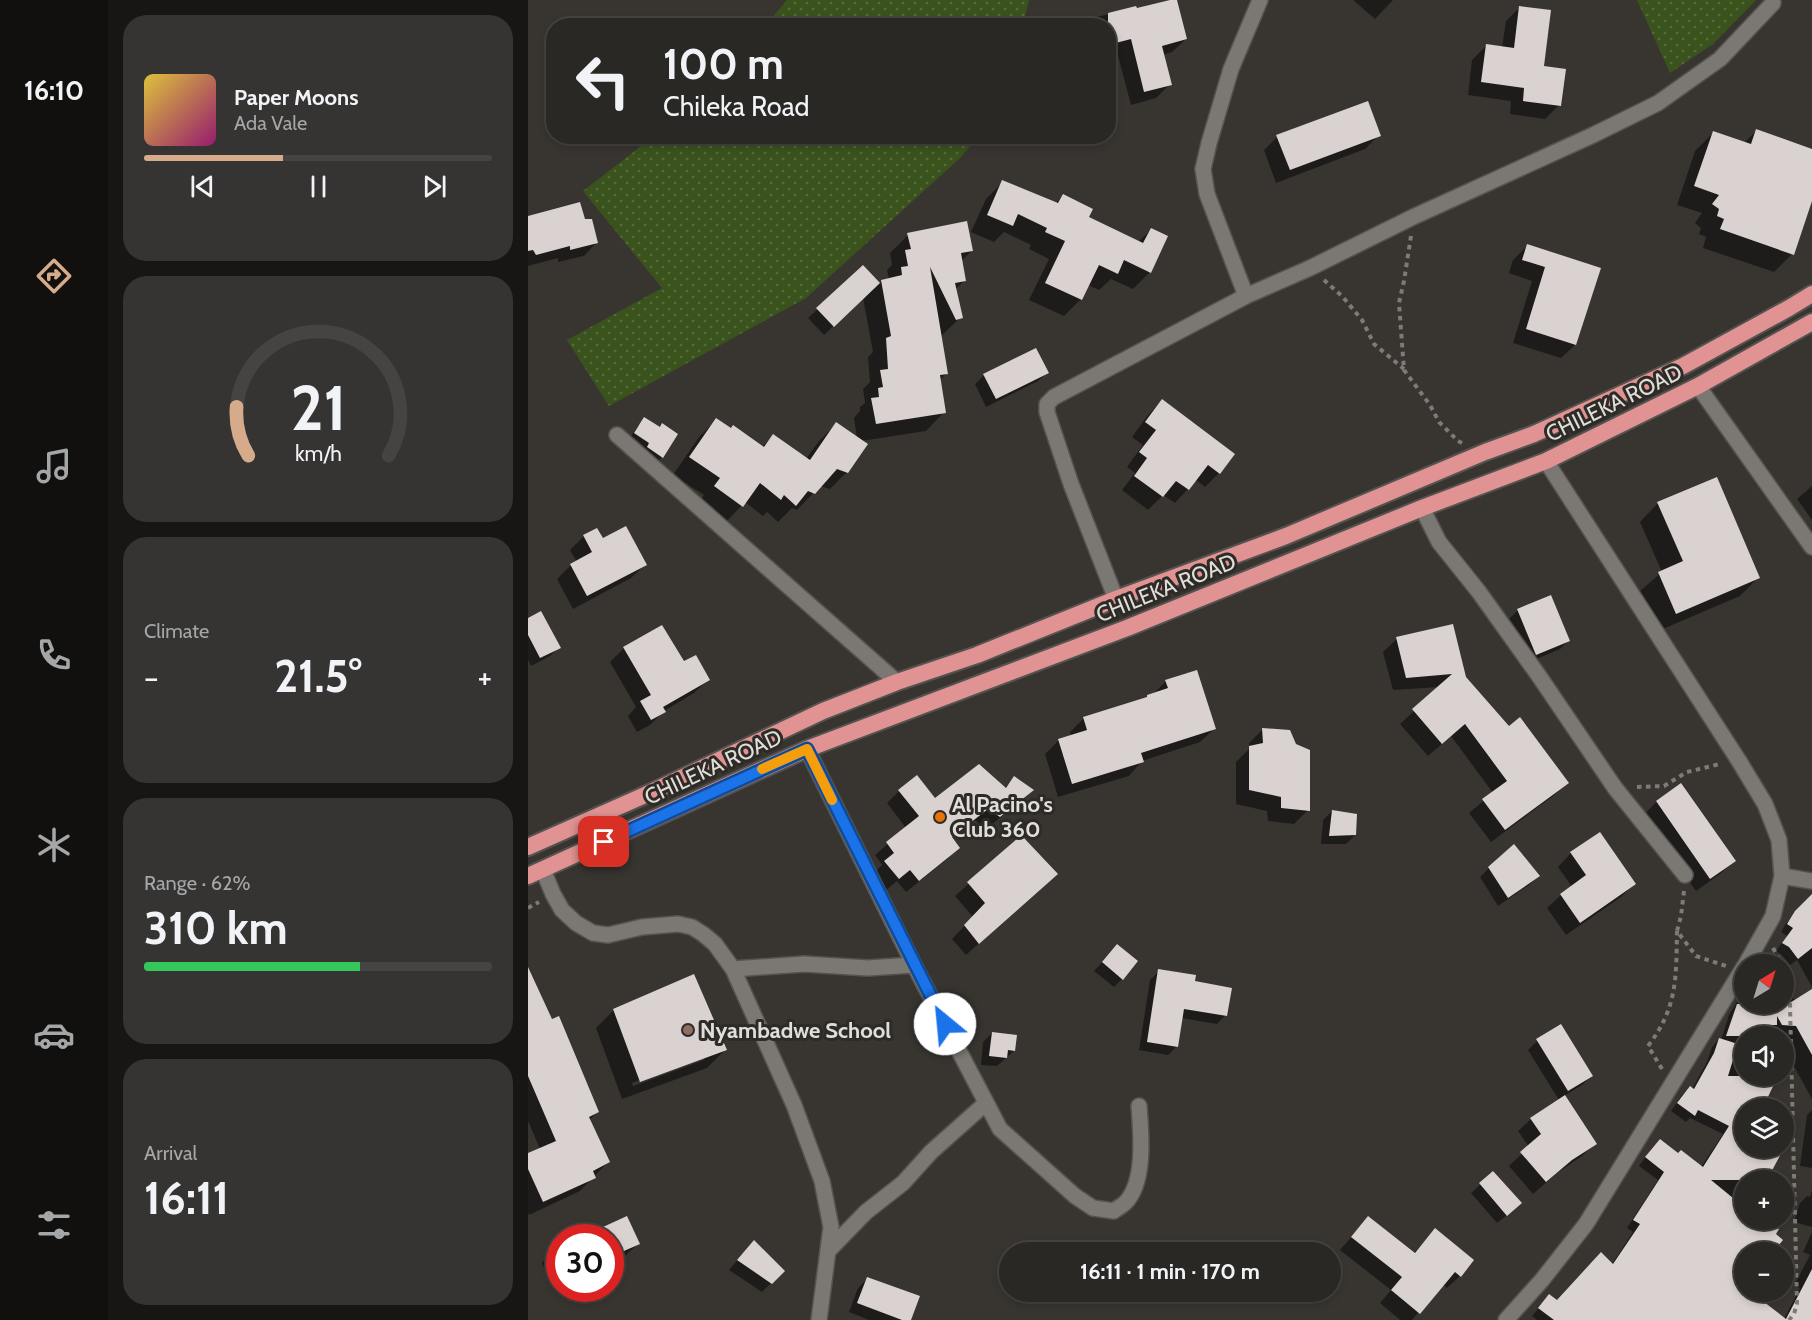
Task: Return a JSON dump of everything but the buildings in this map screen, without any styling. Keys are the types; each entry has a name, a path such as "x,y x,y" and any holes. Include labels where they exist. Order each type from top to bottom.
{"highway":[{"name":"CHILEKA ROAD","path":"528,847 823,711 897,682 977,655 1116,599 1286,536 1485,452 1534,434 1683,366 1812,294"},
{"name":"CHILEKA ROAD","path":"536,873 807,749 1127,628 1422,508 1546,461 1698,386 1810,327"}],"street":[{"path":"1246,296 1207,194 1203,169 1231,69 1260,0"},
{"path":"1116,599 1071,484 1047,412 1047,404 1054,397 1246,296 1658,103 1720,59 1773,3"},
{"path":"1698,386 1812,548"},
{"path":"617,435 897,682"},
{"path":"1546,461 1765,804 1779,840 1782,876 1773,916 1749,954"},
{"path":"1422,508 1439,542 1479,592 1615,788 1685,875"},
{"path":"807,749 914,965 1000,1129 1075,1196 1093,1208 1113,1211 1126,1202 1138,1180 1142,1143 1139,1106"},
{"path":"536,873 553,894 562,910 576,923 593,933 608,935 642,927 678,924 692,927 715,944 733,969 794,1105 822,1181 831,1227 819,1320"},
{"path":"1782,876 1812,881"},
{"path":"733,969 804,964 868,968 914,965"},
{"path":"1506,1320 1542,1280 1586,1224 1734,979"},
{"path":"828,1251 866,1212 903,1183 931,1152 986,1103"}],"path":[{"path":"1404,370 1399,303 1413,217"},
{"path":"1310,268 1342,296 1362,320 1374,344 1404,370 1430,405 1439,422 1458,441 1485,452"},
{"path":"1615,788 1664,786 1687,772 1739,761"},
{"path":"1660,1074 1662,1067 1648,1046 1658,1033 1670,1007 1676,985 1677,931 1681,916 1685,875"},
{"path":"1677,931 1696,956 1734,966"},
{"path":"1789,1320 1794,1314 1797,1303 1790,1014"}],"green space":[{"path":"787,0 1029,0 1025,18 772,18"},
{"path":"1637,0 1756,0 1713,44 1670,73"},
{"path":"645,144 972,144 960,158 806,298 609,406 567,340 662,288 583,191"}],"slow traffic":[{"path":"762,769 807,749 832,800"}],"place":[{"name":"Al Pacino's Club 360","path":"940,817"},
{"name":"Nyambadwe School","path":"688,1030"}],"route":[{"path":"604,842 807,749 945,1024"}]}
